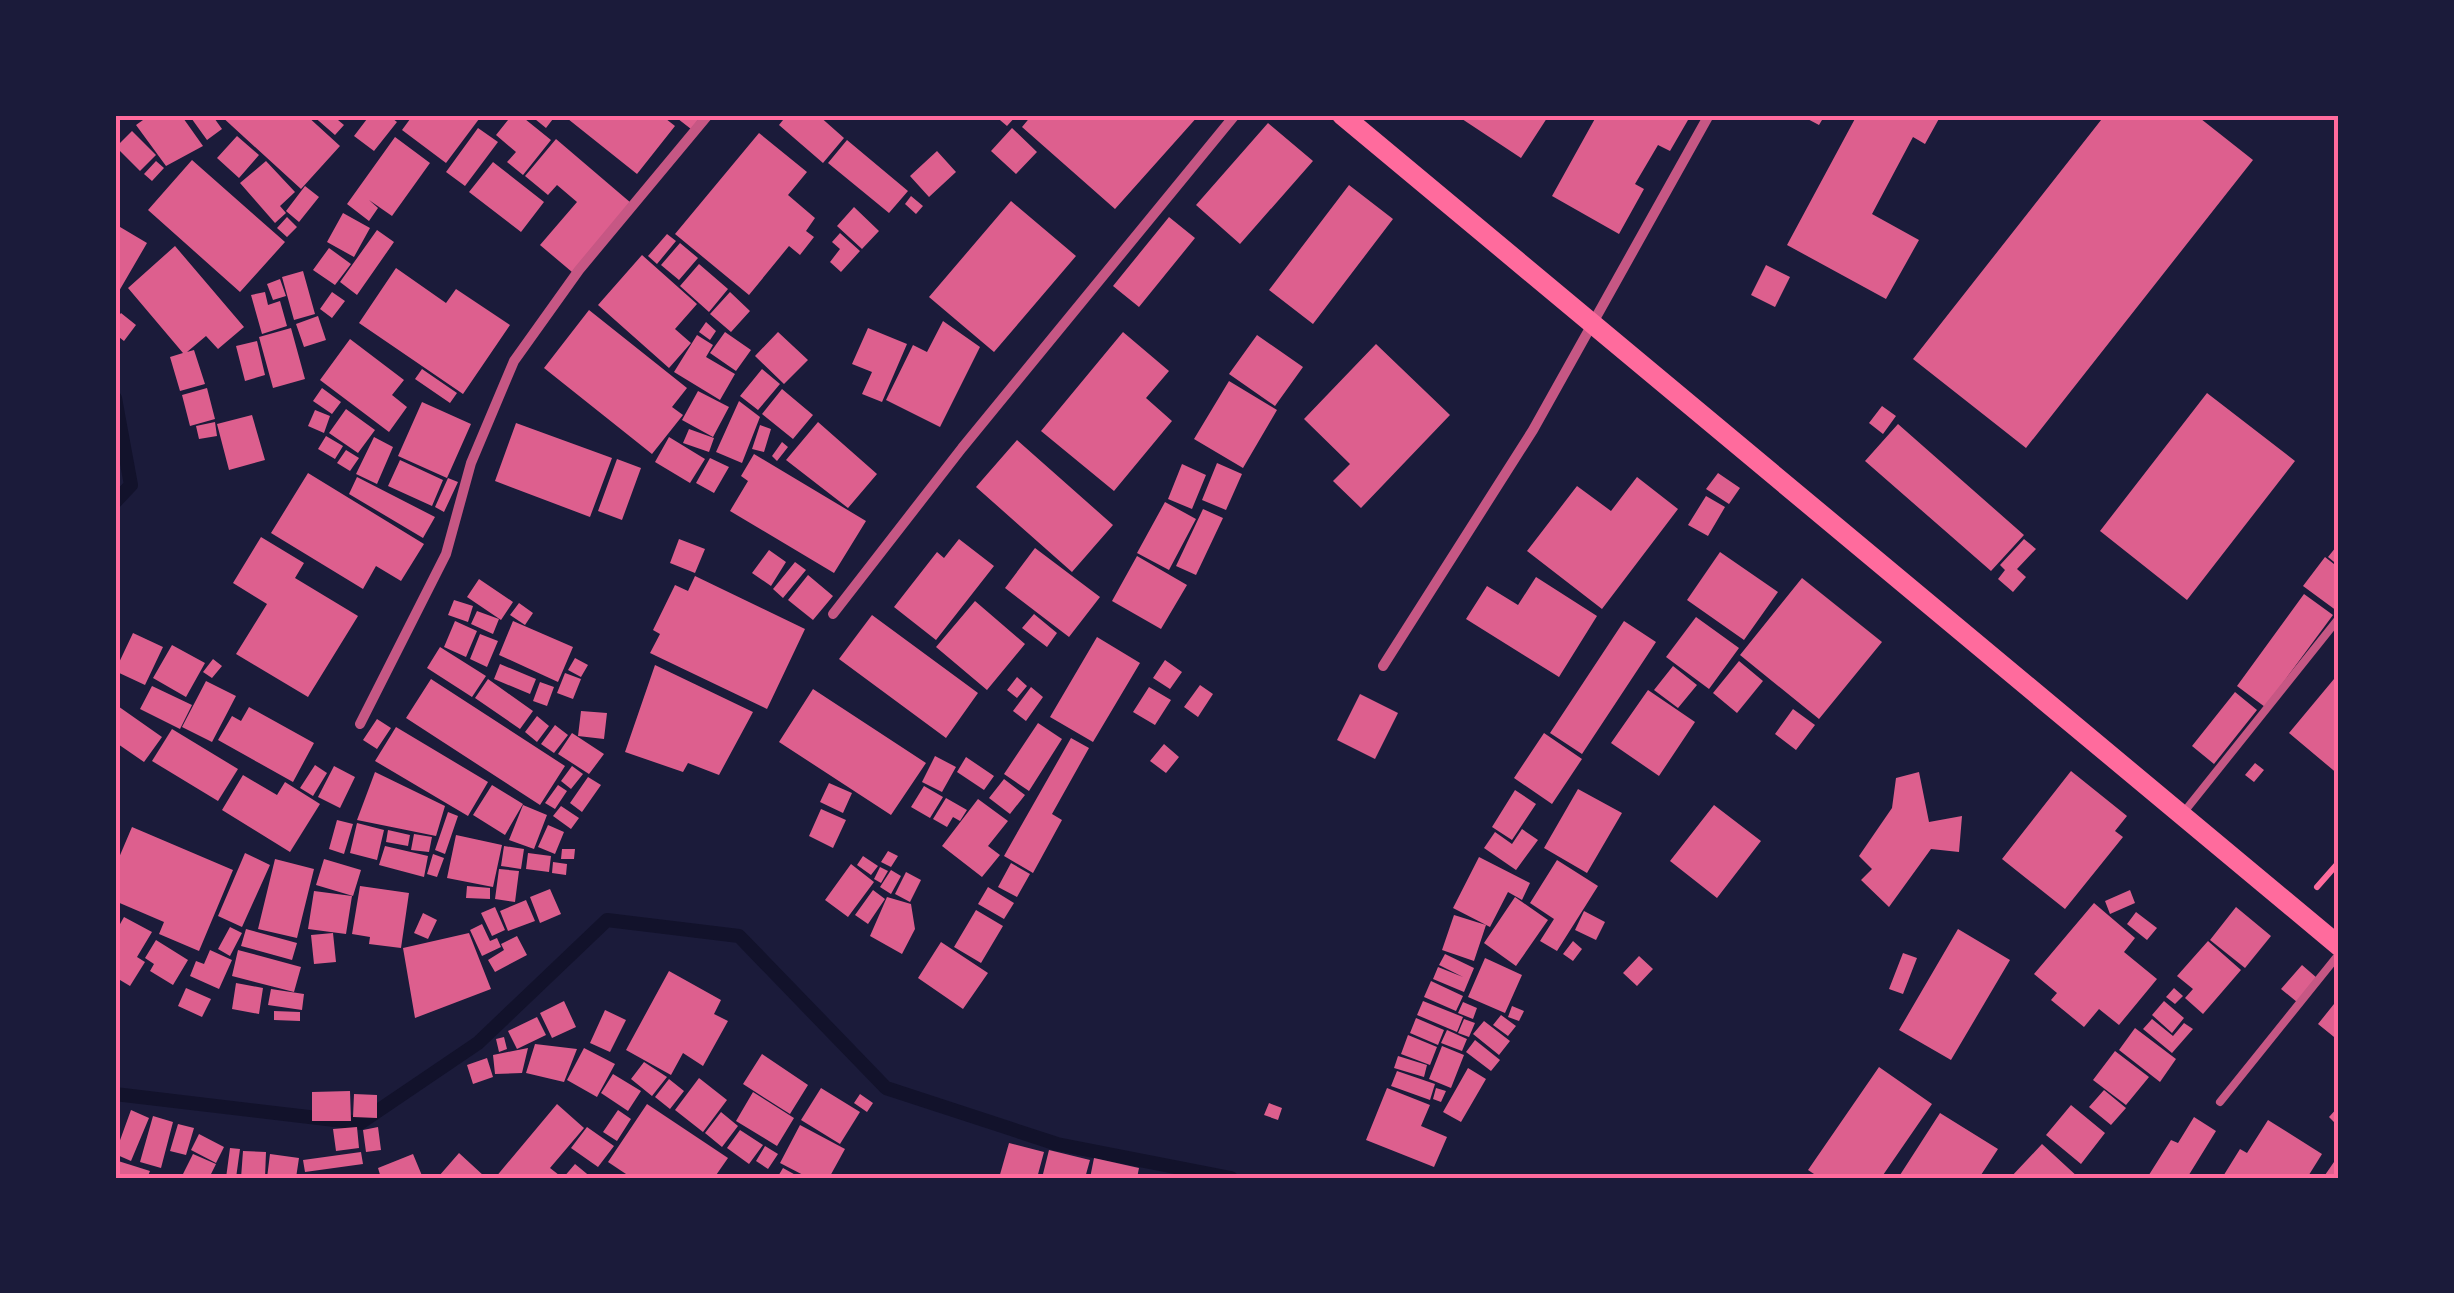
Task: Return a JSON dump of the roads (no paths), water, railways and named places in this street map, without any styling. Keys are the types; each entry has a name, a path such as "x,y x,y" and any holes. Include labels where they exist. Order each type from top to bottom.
{"main road":[{"path":"1342,115 2339,946"}],"street":[{"path":"360,724 446,554 470,464 514,361 579,270 708,115"},
{"path":"833,614 962,448 1235,115"},
{"path":"1383,666 1534,430 1710,115"}],"lane":[{"path":"2181,815 2339,618"},
{"path":"2220,1102 2339,954"}],"waterway":[{"path":"115,398 131,485 115,502"},
{"path":"115,1094 360,1123 478,1043 607,920 739,936 886,1088 1057,1144 1231,1178"}]}
